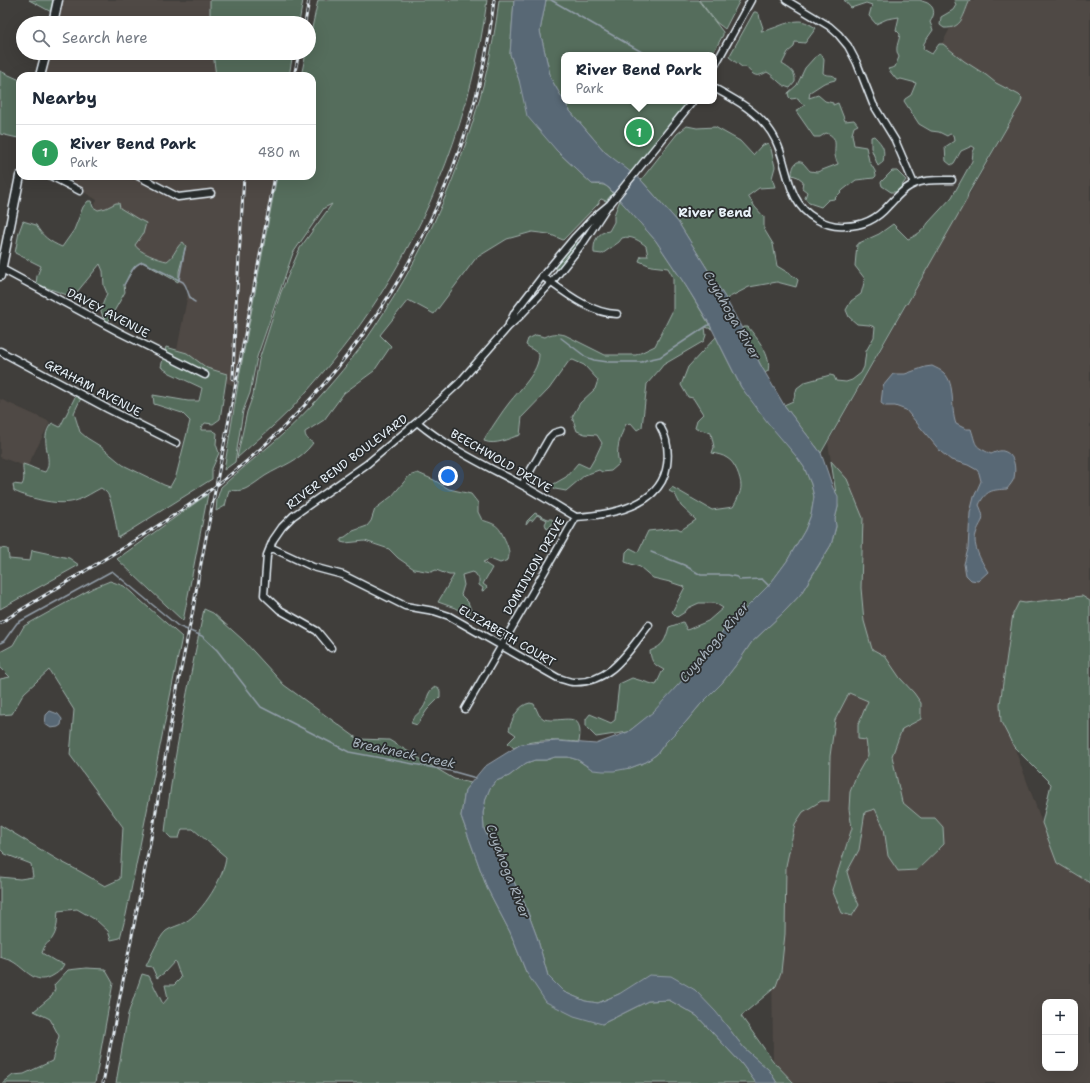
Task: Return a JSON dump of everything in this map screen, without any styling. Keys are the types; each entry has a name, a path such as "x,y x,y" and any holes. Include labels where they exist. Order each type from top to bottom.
{"street":[{"path":"55,16 58,0"},
{"path":"717,62 751,0"},
{"path":"786,0 820,19 838,34 848,46 858,63 872,104 895,140 914,184"},
{"path":"41,72 44,60"},
{"path":"717,90 746,106 758,115 765,123 779,147 795,197 807,212 818,220 830,225 854,225 865,222 877,216 904,190 914,184 931,180 952,180"},
{"name":"RIVER BEND BOULEVARD","path":"331,648 317,631 280,610 264,595 265,565 270,547 282,527 293,516 367,464 418,422 461,380 508,327 551,283 583,243 608,206 691,104"},
{"path":"1,273 19,180"},
{"path":"58,180 80,191"},
{"path":"145,180 178,196 211,193"},
{"name":"RIVER BEND BOULEVARD","path":"508,327 516,312 542,276 575,237 592,219 608,206"},
{"name":"DAVEY AVENUE","path":"1,273 205,375"},
{"path":"542,276 567,294 601,313 617,314"},
{"name":"GRAHAM AVENUE","path":"0,351 108,409 176,443"},
{"name":"BEECHWOLD DRIVE","path":"418,422 429,432 452,446 576,517"},
{"path":"576,517 591,516 625,509 642,501 654,491 662,479 668,458 666,440 660,426"},
{"path":"522,485 549,438 554,433 561,431"},
{"name":"DOMINION DRIVE","path":"465,709 576,517"},
{"name":"ELIZABETH COURT","path":"270,547 313,567 343,575 405,606 434,611 449,616 558,678 573,682 588,681 602,677 616,666 649,625"}],"shaded area":[{"path":"58,0 210,0 210,16 55,16"},
{"path":"965,0 1090,0 1090,612 1005,722 1057,863 1090,883 1090,1083 794,1083 773,1061 771,837 857,623 828,443 1022,102 937,53"},
{"path":"44,60 214,60 215,72 41,72"},
{"path":"75,180 274,180 235,386 205,375 175,360 189,288 83,230 97,200 72,185"},
{"path":"0,399 50,422 27,467 0,457"}],"green space":[{"path":"29,0 58,0 55,14"},
{"path":"210,0 303,0 300,16 210,16"},
{"path":"318,0 487,0 471,83 460,123 430,202 412,240 369,312 322,374 291,409 237,458 247,412 253,395 259,360 281,292 300,248 332,204 324,208 293,253 257,357 250,393 243,411 235,462 224,470 240,372 276,180 316,180 316,72 302,72 304,60 316,60 316,16 315,16"},
{"path":"499,0 514,0 510,54 519,80 557,151 592,184 606,186 613,193 606,201 601,199 599,203 563,240 549,234 532,232 507,239 476,258 434,314 408,300 380,335 391,346 374,371 344,393 324,420 305,432 306,437 313,443 308,449 291,462 247,488 243,490 229,490 225,506 216,511 217,499 221,487 283,434 301,417 326,389 367,338 404,279 424,242 442,203 459,163 473,123 493,41"},
{"path":"546,0 698,0 723,32 723,35 714,52 561,52 561,96 551,79 540,31"},
{"path":"699,0 740,0 725,29 716,22"},
{"path":"844,0 920,0 928,3 933,8 933,17 930,22 933,30 924,43 923,49 932,54 939,44 943,44 964,61 996,83 1022,98 1021,103 968,194 967,199 821,453 784,405 793,401 797,388 805,382 830,375 834,376 836,381 846,382 852,380 861,373 864,367 866,351 874,337 875,327 857,324 849,317 846,310 851,301 861,294 865,279 855,266 857,244 879,234 893,224 908,239 920,232 952,197 972,161 975,148 972,146 961,151 954,163 951,165 946,161 945,147 954,141 953,135 950,134 947,136 939,132 931,131 919,124 904,101 911,95 916,83 901,79 897,80 888,69 895,67 899,57 897,48 900,34 896,30 899,17 887,19 876,24 869,16 872,5 866,3 851,8"},
{"path":"954,0 970,0 962,20 955,26 944,28 940,25 941,17 953,10 956,5"},
{"path":"754,12 759,14 763,28 761,31 794,21 806,22 816,28 805,43 795,42 794,47 788,52 782,64 790,69 795,76 795,82 790,88 783,85 767,72 760,75 753,74 746,67 742,67 729,57"},
{"path":"820,54 824,60 823,73 836,78 835,80 824,83 810,92 809,98 818,95 825,101 833,103 833,105 838,103 845,121 854,120 858,125 854,127 852,134 854,145 866,147 869,161 875,171 876,176 874,178 856,180 834,199 828,200 821,207 809,203 805,198 807,192 802,188 803,181 792,175 794,165 800,162 803,163 810,171 817,172 838,164 835,155 835,141 831,135 826,133 820,137 814,137 796,111 805,105 801,103 798,98 791,99 788,93 797,85 805,68"},
{"path":"214,60 292,60 290,72 215,72"},
{"path":"0,71 16,78 16,138 0,134"},
{"path":"566,104 686,104 631,173 605,152"},
{"path":"687,126 697,128 715,127 740,141 753,155 761,146 768,143 775,167 772,178 775,187 759,188 748,196 764,217 764,229 773,244 777,266 798,280 796,287 777,282 749,287 726,299 678,222 641,180 677,134"},
{"path":"874,136 882,145 884,151 883,162 878,166 871,148 871,137"},
{"path":"892,171 897,171 906,180 897,192 891,192 882,186 881,182"},
{"path":"620,200 656,241 712,329 705,327 706,335 704,341 663,365 647,384 642,427 637,430 631,423 626,424 618,449 619,464 611,471 602,472 599,470 585,475 566,491 555,489 552,485 566,477 578,463 589,468 602,443 597,435 585,434 577,431 572,417 580,403 595,389 598,380 584,365 573,360 569,361 549,389 522,417 520,435 493,443 484,441 503,411 528,380 536,367 539,354 526,345 528,339 536,335 545,337 552,334 562,334 605,355 636,355 655,346 673,310 673,277 668,268 651,266 639,261 641,256 648,256 646,246 638,240 629,237 622,238 619,242 602,254 594,253 595,241 601,233 609,231 614,222 614,215"},
{"path":"88,201 91,201 93,207 98,210 119,203 120,208 146,223 143,234 135,245 140,250 150,255 167,261 183,242 186,246 179,271 178,282 142,262 135,266 124,285 125,292 108,322 103,317 101,311 107,293 104,286 103,271 100,264 77,292 73,295 67,295 36,284 41,266 15,253 19,232 23,221 36,225 47,238 62,247 74,230 83,207"},
{"path":"575,241 579,243 559,270 556,269 554,266"},
{"path":"744,327 748,327 766,353 769,365 768,371 765,373 742,330"},
{"path":"716,337 741,387 804,467 811,484 814,497 811,515 805,530 787,561 770,584 722,632 701,660 654,712 628,732 596,737 586,727 586,719 590,714 611,723 615,720 619,684 632,678 656,685 664,670 654,663 651,658 650,651 658,647 663,642 669,627 683,622 687,630 708,621 723,608 715,603 699,603 688,608 677,617 672,612 685,587 653,578 640,567 625,562 626,552 630,548 638,552 648,531 677,528 681,530 696,520 681,506 675,494 669,491 672,487 712,510 733,507 738,497 741,486 737,470 730,460 722,455 712,453 714,447 711,433 695,427 697,420 703,414 693,398 688,397 681,385 688,367"},
{"path":"166,347 187,353 207,368 227,374 220,419 213,424 205,423 201,428 201,430 212,430 217,433 216,444 219,453 212,469 212,479 118,538 110,500 106,492 101,488 78,500 63,503 37,499 14,491 13,484 22,485 23,482 23,464 45,472 48,467 46,436 48,429 52,423 60,427 76,395 81,398 74,413 80,432 123,465 170,487 176,476 190,421 182,413 154,404 153,395 188,401 199,401 202,388 170,373 161,367"},
{"path":"831,461 847,479 863,518 861,588 864,621 872,649 885,656 900,678 921,703 921,719 902,729 892,756 902,802 921,818 935,818 943,827 944,844 917,870 898,871 888,856 884,828 875,809 865,812 859,850 847,872 859,905 852,916 842,913 832,890 852,828 849,809 850,792 856,776 868,755 866,740 858,739 858,725 868,701 849,693 835,720 830,756 829,801 821,801 803,812 795,824 786,866 785,934 781,972 776,986 741,1016 773,1061 794,1083 777,1083 769,1070 744,1048 695,990 619,994 598,1003 585,1001 564,992 548,976 537,937 524,902 514,882 497,857 484,829 483,813 490,788 496,781 509,776 526,763 555,757 568,757 578,760 585,765 630,768 646,762 657,754 665,743 722,683 751,643 800,595 831,545 836,527 835,519 838,507"},
{"path":"418,473 449,489 471,494 478,503 478,512 482,520 492,523 498,527 507,545 509,553 508,560 500,563 490,559 483,562 492,568 483,584 487,587 485,590 482,591 483,588 479,585 479,579 475,573 472,572 462,575 464,585 461,595 468,602 471,610 468,616 455,608 438,602 454,575 449,575 436,570 431,572 414,569 398,558 389,549 365,541 341,542 341,538 353,531 367,526 371,521 375,509 392,496 409,476"},
{"path":"208,494 183,621 117,559"},
{"path":"535,513 548,519 552,519 553,521 551,526 547,529 545,524 547,520 537,515 526,525 527,521"},
{"path":"0,548 8,549 9,559 30,561 32,550 69,558 79,565 0,609"},
{"path":"110,581 124,586 182,637 126,915 120,938 111,940 108,931 96,920 77,909 58,911 55,934 46,944 42,953 55,961 64,964 60,971 48,978 43,979 29,974 10,960 0,957 0,877 20,879 33,877 31,864 5,854 0,849 0,825 105,886 120,879 123,827 70,755 74,710 49,670 24,693 12,714 0,715 0,679 10,677 0,667 0,652 13,645 24,626 93,588"},
{"path":"1082,596 1090,601 1090,883 1057,863 1042,823 1051,784 1014,747 1001,722 1000,704 1013,614 1019,602 1025,603"},
{"path":"204,609 213,613 243,640 284,685 358,739 389,740 454,779 471,783 465,790 461,816 487,888 510,932 526,972 602,1024 648,1001 669,1000 697,1016 741,1063 756,1083 116,1083 128,1014 142,974 149,976 163,1004 168,998 165,985 174,985 181,978 175,961 157,978 152,967 146,966 152,953 160,938 166,931 185,922 198,911 212,893 225,865 226,857 193,829 182,829 179,838 171,838 165,832 177,748"},
{"path":"435,687 438,687 440,691 440,697 427,710 417,725 411,723 425,705 430,691"},
{"path":"526,704 534,704 539,715 544,719 570,719 575,721 578,724 580,731 579,742 537,741 514,748 508,743 516,735 509,730 510,726 519,710"},
{"path":"86,968 105,969 113,983 95,1083 3,1083 13,1075 24,1074 52,1061 59,1036 50,1019 34,1011 52,996 55,989 54,985 68,970"}],"water":[{"name":"Cuyahoga River","path":"514,0 546,0 540,31 551,79 561,96 561,104 566,104 570,111 605,152 641,180 678,222 726,299 760,364 784,405 821,453 833,488 838,496 838,507 835,519 836,526 831,545 800,595 751,643 722,683 665,743 657,754 646,762 630,768 614,771 593,770 578,760 568,757 555,757 526,763 509,776 496,781 490,788 483,813 484,829 497,857 514,882 524,902 537,937 548,976 564,992 585,1001 598,1003 619,994 649,975 671,976 695,990 716,1012 744,1048 769,1070 777,1083 756,1083 741,1063 697,1016 669,1000 648,1001 602,1024 574,1016 546,1002 526,972 510,932 487,888 461,816 465,790 484,767 521,744 557,741 596,744 628,732 653,712 701,660 722,632 770,584 787,561 805,530 811,515 814,497 811,484 804,467 741,387 709,323 656,241 609,188 603,184 592,184 557,151 527,116 519,80 510,54"},
{"path":"932,366 943,372 948,378 956,424 966,429 971,429 976,445 981,449 991,454 998,451 1003,451 1010,455 1014,462 1014,478 1007,489 990,492 984,496 979,505 983,518 976,534 975,544 978,554 988,572 978,581 971,580 966,575 964,564 968,549 970,513 974,497 981,481 979,473 977,470 968,465 951,460 941,452 906,410 895,406 885,406 881,403 883,386 893,374 905,374"},
{"path":"50,711 58,714 62,719 61,725 58,727 51,728 45,724 46,715"}],"waterway":[{"path":"551,0 642,52"},
{"path":"179,280 185,248"},
{"path":"124,285 134,268 143,262 183,282 189,296 192,301 195,302"},
{"path":"561,338 586,357 594,360 608,362 642,362 660,357 710,324"},
{"path":"651,552 684,565 701,575 728,575 737,577 739,580 762,579 769,586"},
{"name":"Breakneck Creek","path":"0,643 4,641 17,623 112,571 178,626 202,636 217,650 261,707 349,752 451,771 476,778"}],"railway":[{"path":"306,16 309,0"},
{"path":"0,623 129,544 205,494 262,448 313,396 360,338 400,277 435,211 462,143 482,72 494,0"},
{"path":"295,72 297,60"},
{"path":"233,379 244,180"},
{"path":"103,1083 153,828 176,694 274,180"}],"place":[{"name":"River Bend Park","path":"639,132"}],"district":[{"name":"River Bend","path":"715,212"}]}
